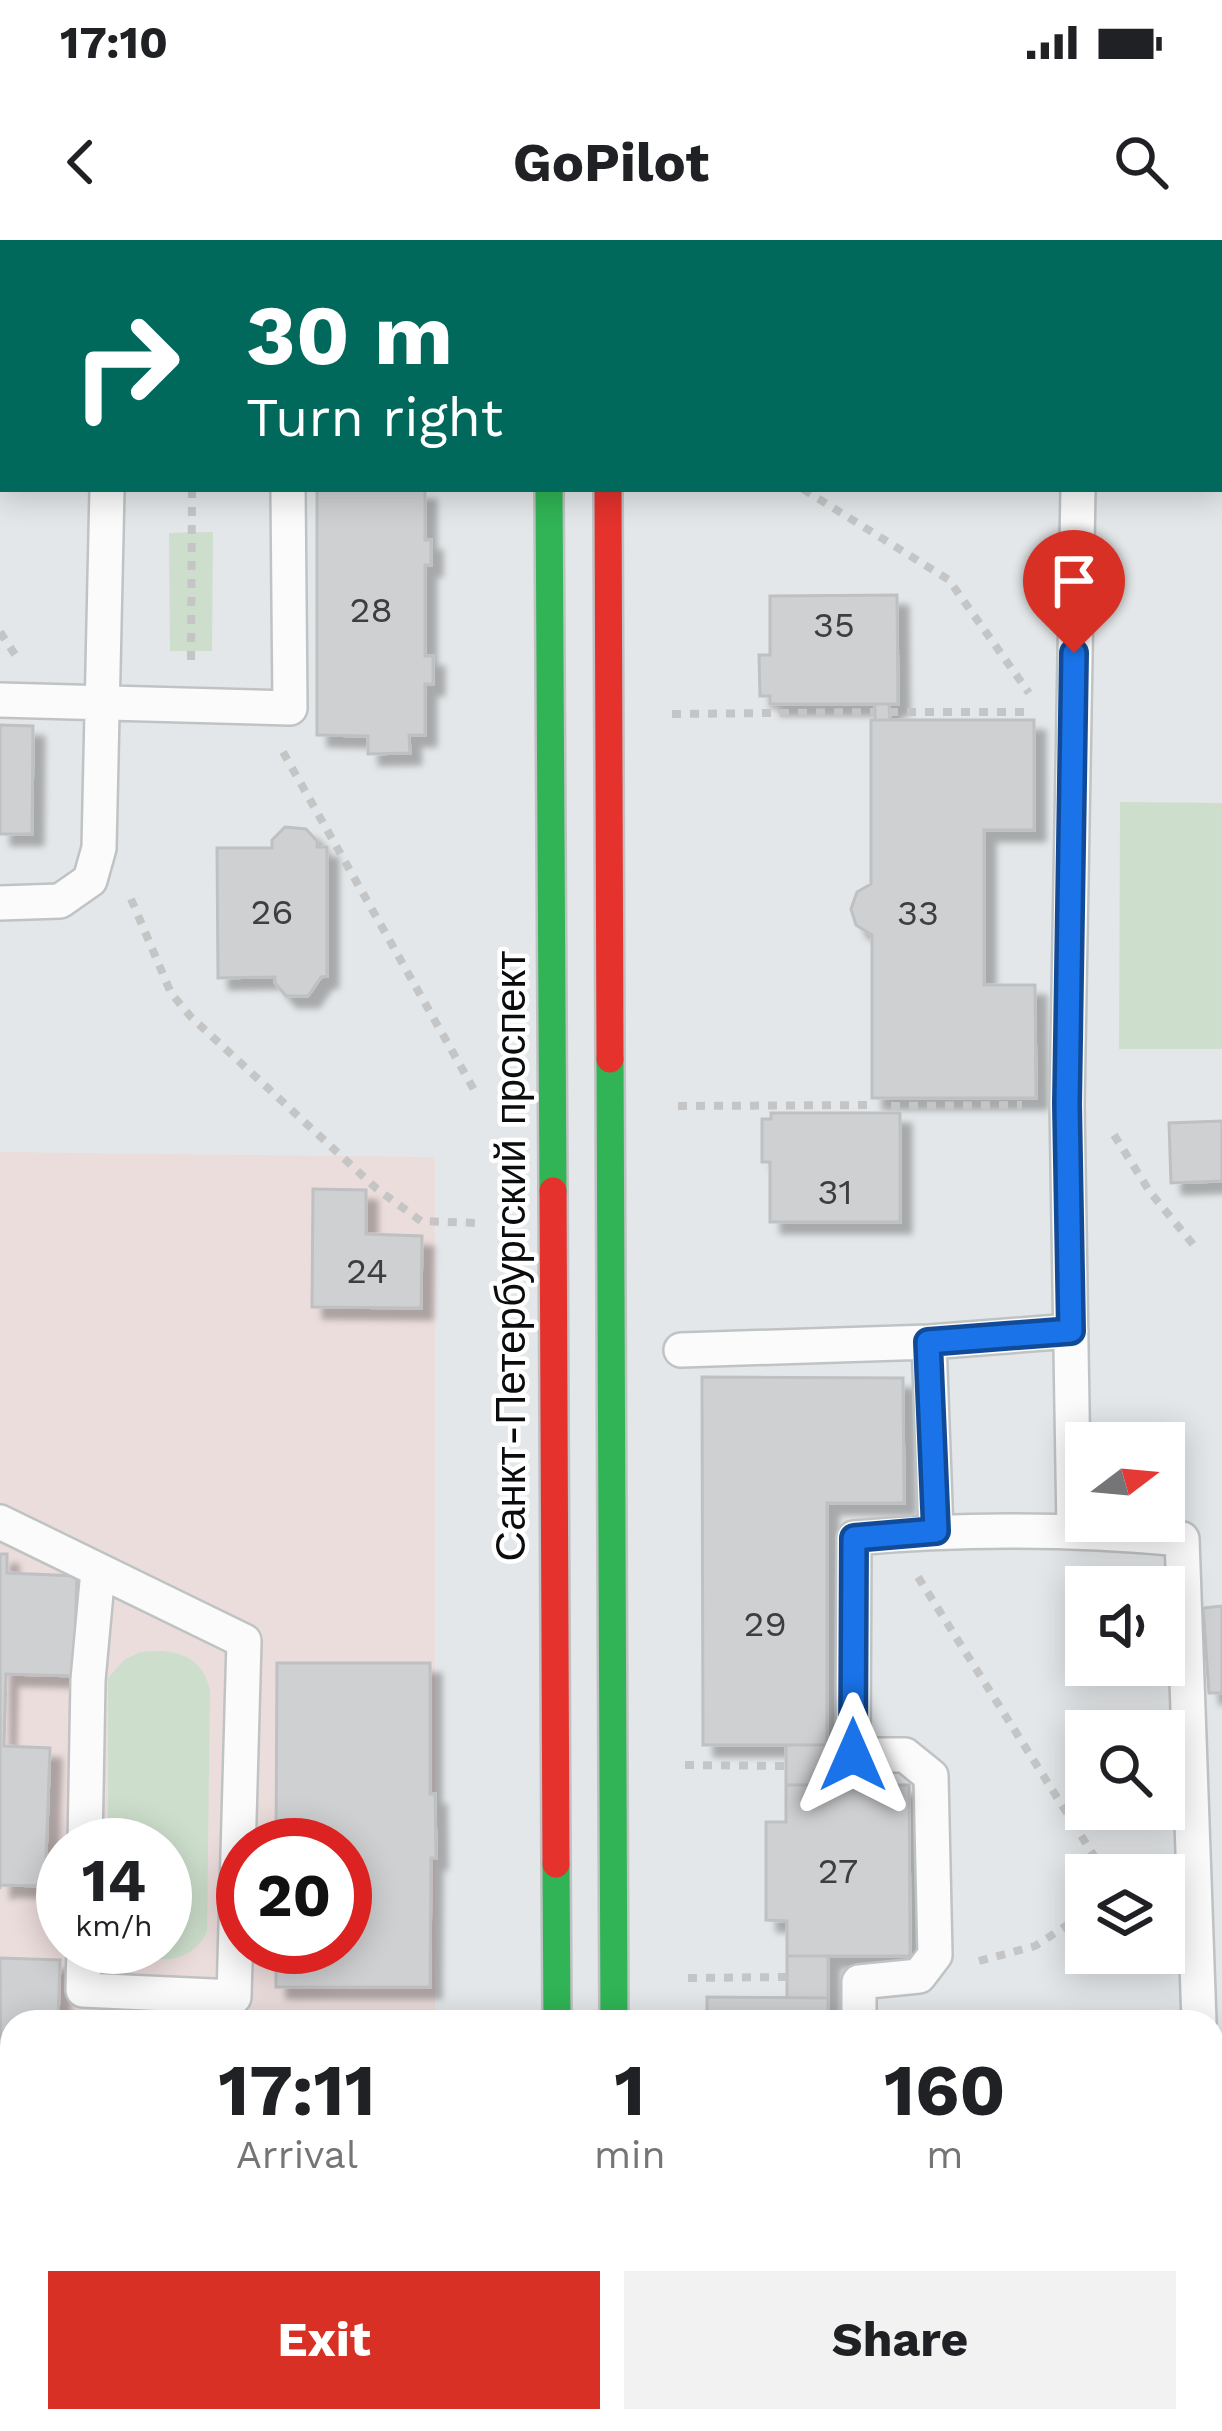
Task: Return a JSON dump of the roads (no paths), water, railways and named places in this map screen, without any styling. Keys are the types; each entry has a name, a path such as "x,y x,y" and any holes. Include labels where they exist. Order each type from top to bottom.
{"main road":[{"name":"Санкт-Петербургский проспект","path":"549,492 557,2010"},
{"path":"608,492 614,2010"}],"lane":[{"path":"0,903 60,901 90,880 99,848 107,492"},
{"path":"0,700 290,708 288,492"},
{"path":"1072,1422 1067,1104 1078,492"},
{"path":"681,1350 928,1342 1071,1331"},
{"path":"928,1342 936,1531"},
{"path":"0,1522 244,1641 234,1997 83,1990 83,1974"},
{"path":"859,2010 859,1982 919,1976 935,1954 932,1776 905,1755 853,1755 854,1538 1065,1529"},
{"path":"1182,1542 1207,1827 1199,2010"},
{"path":"85,1818 88,1680 98,1571"}]}
